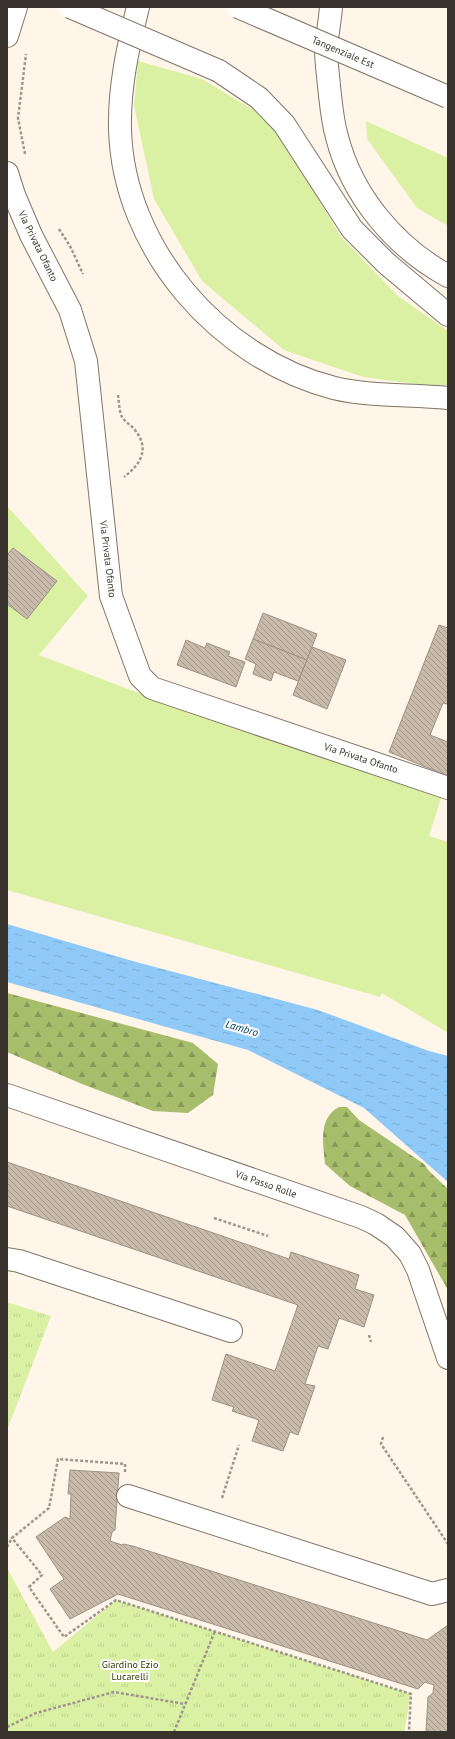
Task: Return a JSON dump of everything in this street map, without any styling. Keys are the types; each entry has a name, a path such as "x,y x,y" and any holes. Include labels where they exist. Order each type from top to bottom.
{"main road":[{"path":"7,36 16,7"},
{"path":"70,7 219,71 259,98 284,124 352,230 386,263 448,315"},
{"path":"138,7 126,55 121,97 120,130 125,166 132,199 145,231 162,262 180,287 210,319 236,340 269,362 300,377 334,388 365,394 448,398"},
{"name":"Tangenziale Est","path":"238,7 448,97"},
{"path":"331,7 326,51 331,109 337,138 348,169 366,202 386,228 410,251 435,269 448,276"},
{"name":"Via Privata Ofanto","path":"7,173 14,195 31,235 70,310 86,361 111,596 140,676 152,688 448,788"},
{"name":"Via Passo Rolle","path":"7,1095 361,1217 376,1224 395,1237 410,1254 418,1270 448,1358"},
{"path":"7,1259 19,1261 231,1330"},
{"path":"128,1496 432,1594 448,1590"}],"path":[{"path":"214,1218 268,1236"},
{"path":"369,1334 371,1342"},
{"path":"383,1437 381,1444 448,1544"},
{"path":"213,1524 239,1445"},
{"path":"7,1547 12,1538 49,1508 58,1459 124,1464 128,1496"},
{"path":"12,1538 42,1575 29,1586 64,1637 116,1600 411,1694 409,1732"},
{"path":"174,1732 215,1631"},
{"path":"7,1727 36,1713 114,1692 185,1704"}],"green space":[{"path":"138,61 202,79 272,121 341,237 398,296 448,331 448,385 423,385 363,377 284,350 202,281 154,199 134,106"},
{"path":"366,121 448,158 448,226 417,208 367,139"},
{"path":"7,506 88,596 39,655 125,688 442,795 429,836 448,842 448,1033 382,993 380,997 7,890"},
{"path":"7,993 193,1043 218,1064 213,1095 188,1113 153,1111 82,1084 7,1052"},
{"path":"339,1107 347,1107 359,1120 424,1164 429,1171 448,1189 448,1290 405,1215 350,1186 325,1164 323,1132 328,1118 332,1112"},
{"path":"7,1302 51,1316 7,1430"},
{"name":"Giardino Ezio Lucarelli","path":"7,1568 53,1652 116,1600 411,1694 404,1732 7,1732"}],"water":[{"name":"Lambro","path":"7,924 136,962 318,1010 429,1051 448,1056 448,1182 364,1108 248,1050 7,982"}],"building":[{"path":"13,548 57,581 27,619 7,604 7,555"},
{"path":"263,613 317,634 307,660 253,639"},
{"path":"439,625 448,628 448,702 447,704 443,703 430,735 448,742 448,776 389,752"},
{"path":"253,639 307,660 298,681 274,672 271,681 253,674 256,664 245,659"},
{"path":"186,640 205,648 207,643 230,652 228,656 245,662 236,687 177,665"},
{"path":"312,647 346,660 327,709 293,695"},
{"path":"7,1162 289,1259 291,1252 359,1275 355,1289 374,1295 364,1327 339,1318 328,1349 318,1346 305,1384 315,1386 298,1435 290,1432 283,1451 252,1441 259,1420 232,1411 234,1407 212,1400 226,1354 275,1371 298,1305 7,1206"},
{"path":"70,1470 119,1473 115,1530 112,1532 110,1541 136,1547 427,1640 448,1625 448,1732 426,1732 428,1697 433,1693 434,1685 425,1682 418,1689 118,1594 70,1619 50,1589 64,1579 36,1537 65,1517 70,1519 71,1494 68,1494"}]}
